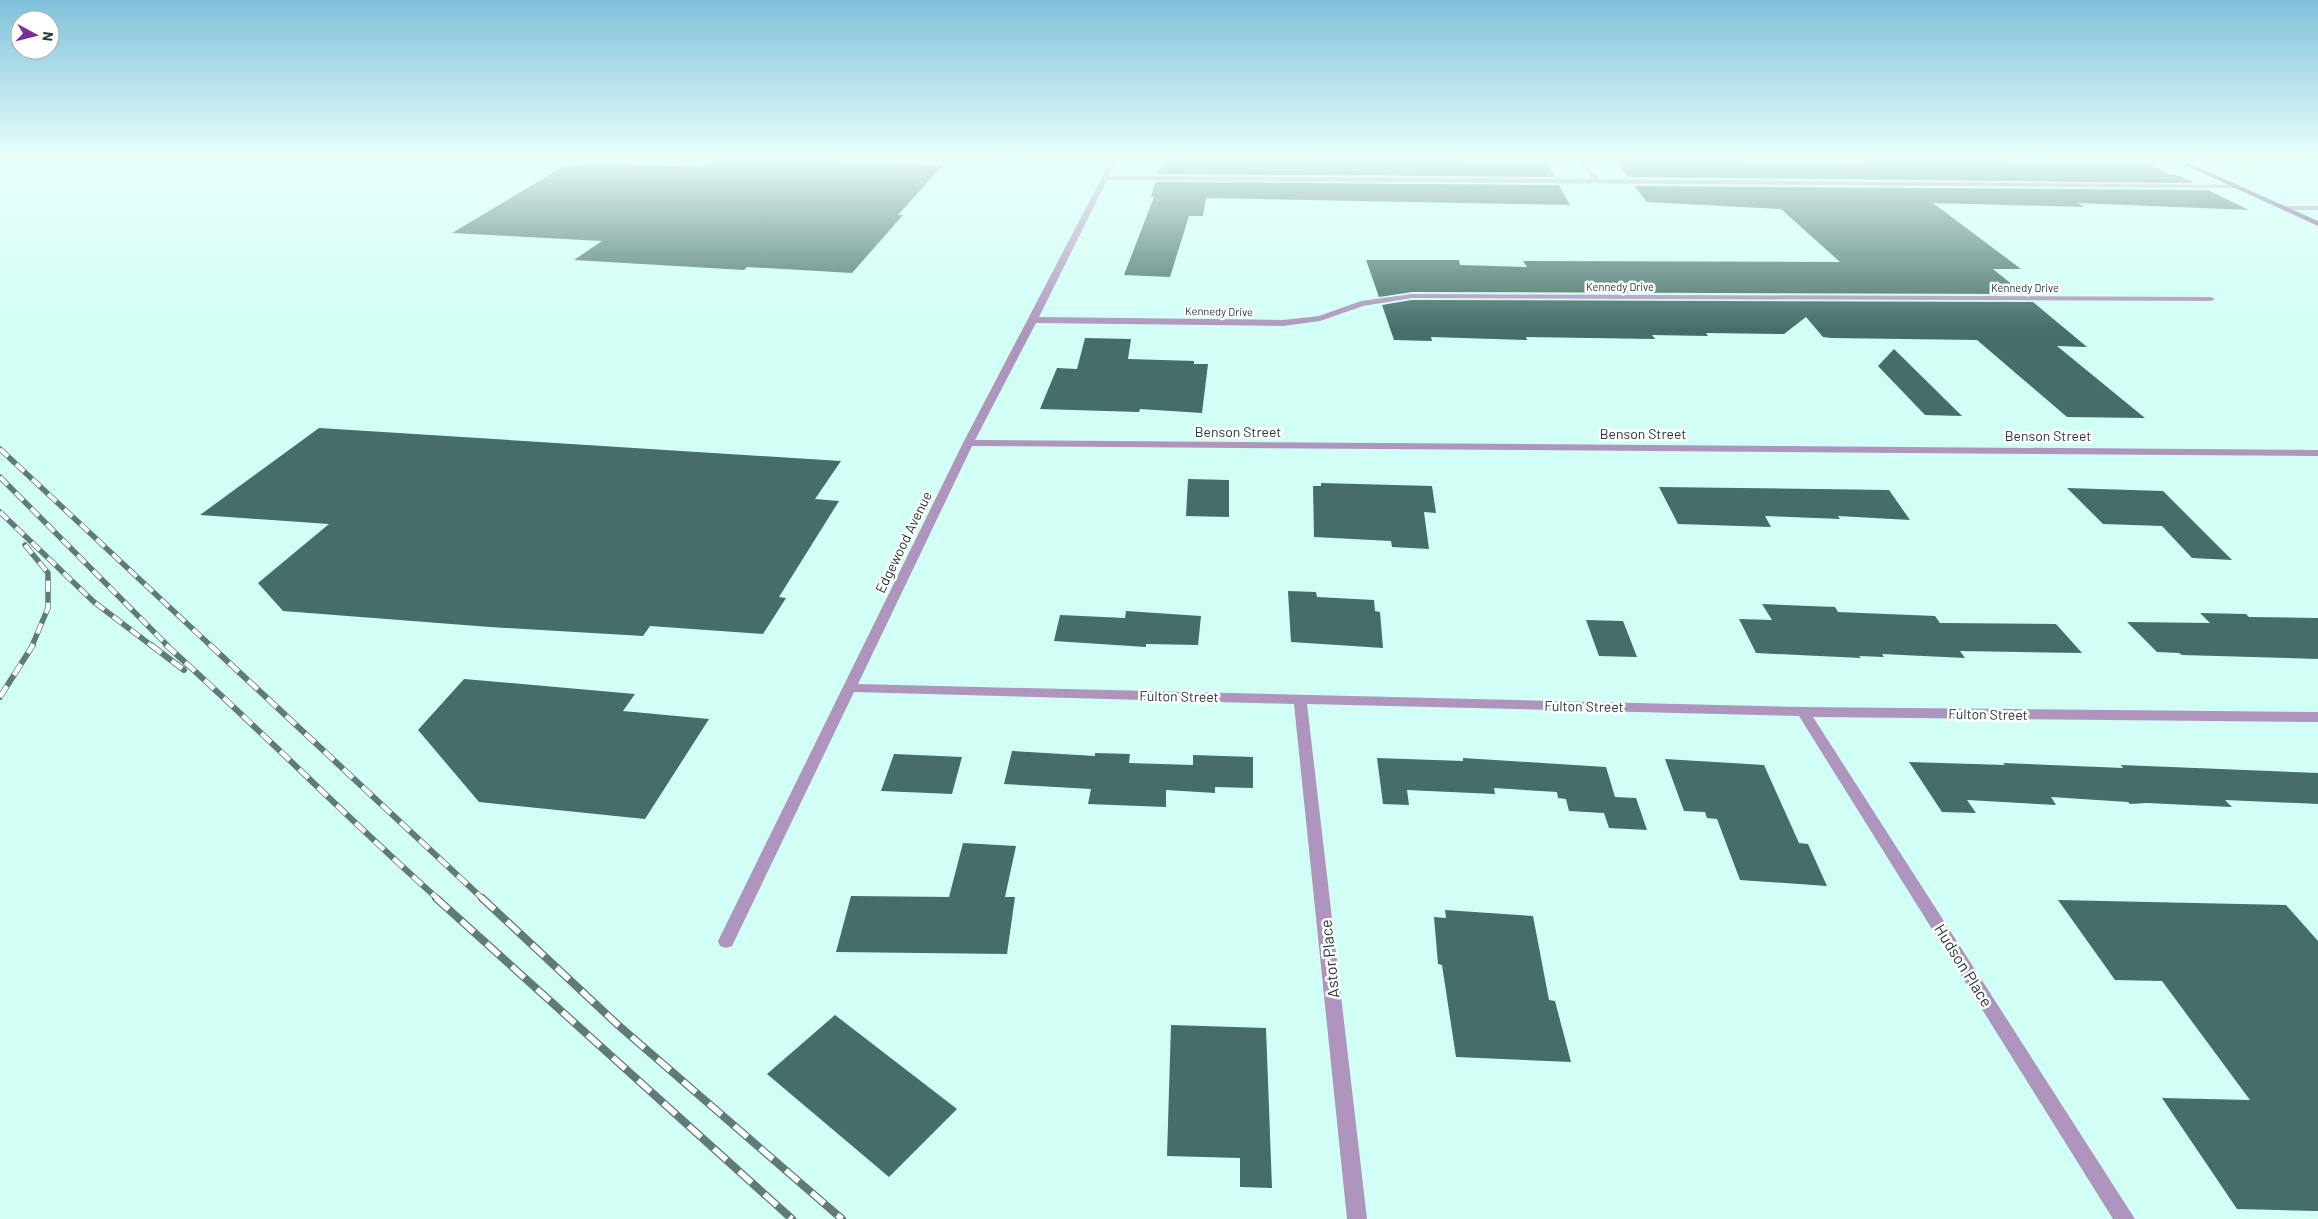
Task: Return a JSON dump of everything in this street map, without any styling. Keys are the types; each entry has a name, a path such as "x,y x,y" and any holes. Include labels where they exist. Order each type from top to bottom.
{"main road":[{"path":"2302,217 2318,224"}],"street":[{"name":"Edgewood Avenue","path":"726,941 968,443 1085,217"},
{"name":"Kennedy Drive","path":"1033,320 1283,323 1320,318 1361,304 1412,296 2211,299"},
{"name":"Benson Street","path":"968,443 2119,450 2318,453"},
{"name":"Fulton Street","path":"849,688 1803,712 2318,717"},
{"name":"Astor Place","path":"1300,699 1357,1219"},
{"name":"Hudson Place","path":"1803,712 2125,1219"}],"building":[{"path":"479,217 901,217 852,273 747,267 744,270 574,260 602,241 452,233"},
{"path":"1146,217 1189,217 1170,277 1124,275"},
{"path":"1790,217 1952,217 2021,269 1993,269 2024,294 1412,292 1379,297 1366,260 1459,260 1460,265 1527,267 1523,261 1840,262"},
{"path":"1412,300 2033,302 2087,347 2057,346 2145,418 2067,417 1977,340 1823,337 1806,317 1784,334 1706,333 1708,336 1652,335 1655,339 1526,337 1527,340 1431,337 1432,341 1394,340 1382,305"},
{"path":"1085,338 1131,339 1128,359 1194,361 1194,364 1208,364 1202,413 1140,409 1139,412 1040,409 1057,368 1077,369"},
{"path":"1894,349 1962,416 1925,415 1878,366"},
{"path":"319,428 841,461 815,499 839,501 779,597 786,598 763,634 650,626 643,636 490,627 283,611 258,583 329,524 200,515"},
{"path":"1188,479 1229,480 1229,517 1186,516"},
{"path":"1321,483 1432,486 1436,513 1424,512 1429,549 1392,547 1391,541 1314,537 1313,486 1321,486"},
{"path":"1659,487 1889,490 1910,520 1838,516 1840,519 1765,516 1771,527 1678,524"},
{"path":"2067,488 2163,491 2232,560 2192,558 2162,526 2103,524"},
{"path":"1288,591 1316,592 1317,597 1374,600 1375,611 1380,612 1383,648 1291,642"},
{"path":"1762,604 1835,607 1838,612 1935,616 1940,623 2056,624 2082,653 1960,651 1965,658 1882,654 1884,657 1859,656 1861,658 1756,653 1739,619 1772,620"},
{"path":"1126,611 1201,616 1198,645 1146,644 1146,647 1054,641 1060,615 1125,618"},
{"path":"2200,613 2246,614 2249,617 2318,618 2318,659 2182,655 2179,653 2157,652 2127,622 2210,623"},
{"path":"1586,620 1623,621 1637,657 1599,656"},
{"path":"464,679 635,694 623,711 709,719 645,819 479,802 418,730"},
{"path":"1012,751 1095,756 1095,753 1130,754 1129,763 1193,765 1193,755 1253,757 1253,788 1215,787 1215,793 1166,790 1166,807 1088,804 1091,789 1004,784"},
{"path":"894,754 962,757 952,794 881,791"},
{"path":"1377,758 1463,761 1463,758 1606,767 1615,797 1636,798 1647,830 1609,828 1604,813 1569,811 1566,799 1558,798 1557,792 1494,788 1495,794 1407,790 1409,805 1383,804"},
{"path":"1665,759 1764,765 1799,843 1808,844 1827,886 1740,880 1717,819 1707,818 1705,812 1684,811"},
{"path":"1909,762 2005,765 2003,763 2123,768 2121,765 2318,773 2318,804 2225,800 2232,807 2130,804 2128,802 2051,797 2056,805 1967,800 1976,813 1942,812"},
{"path":"963,843 1016,846 1005,897 1015,897 1007,954 836,952 851,896 949,897"},
{"path":"2058,900 2286,905 2318,941 2318,1211 2237,1209 2162,1098 2250,1100 2162,981 2115,980"},
{"path":"1445,910 1533,916 1549,1000 1555,1001 1571,1062 1456,1057 1442,965 1438,964 1434,917 1446,918"},
{"path":"835,1015 957,1109 889,1177 767,1074"},
{"path":"1171,1025 1266,1028 1272,1188 1240,1187 1240,1158 1167,1156"}],"railway":[{"path":"0,449 211,646"},
{"path":"0,477 168,646"},
{"path":"0,512 94,602 152,646"},
{"path":"25,545 48,573 48,608 32,646"},
{"path":"0,697 33,645"},
{"path":"151,645 184,670"},
{"path":"166,645 438,899"},
{"path":"210,645 483,899"},
{"path":"436,898 792,1219"},
{"path":"482,898 618,1025 842,1219"}]}
